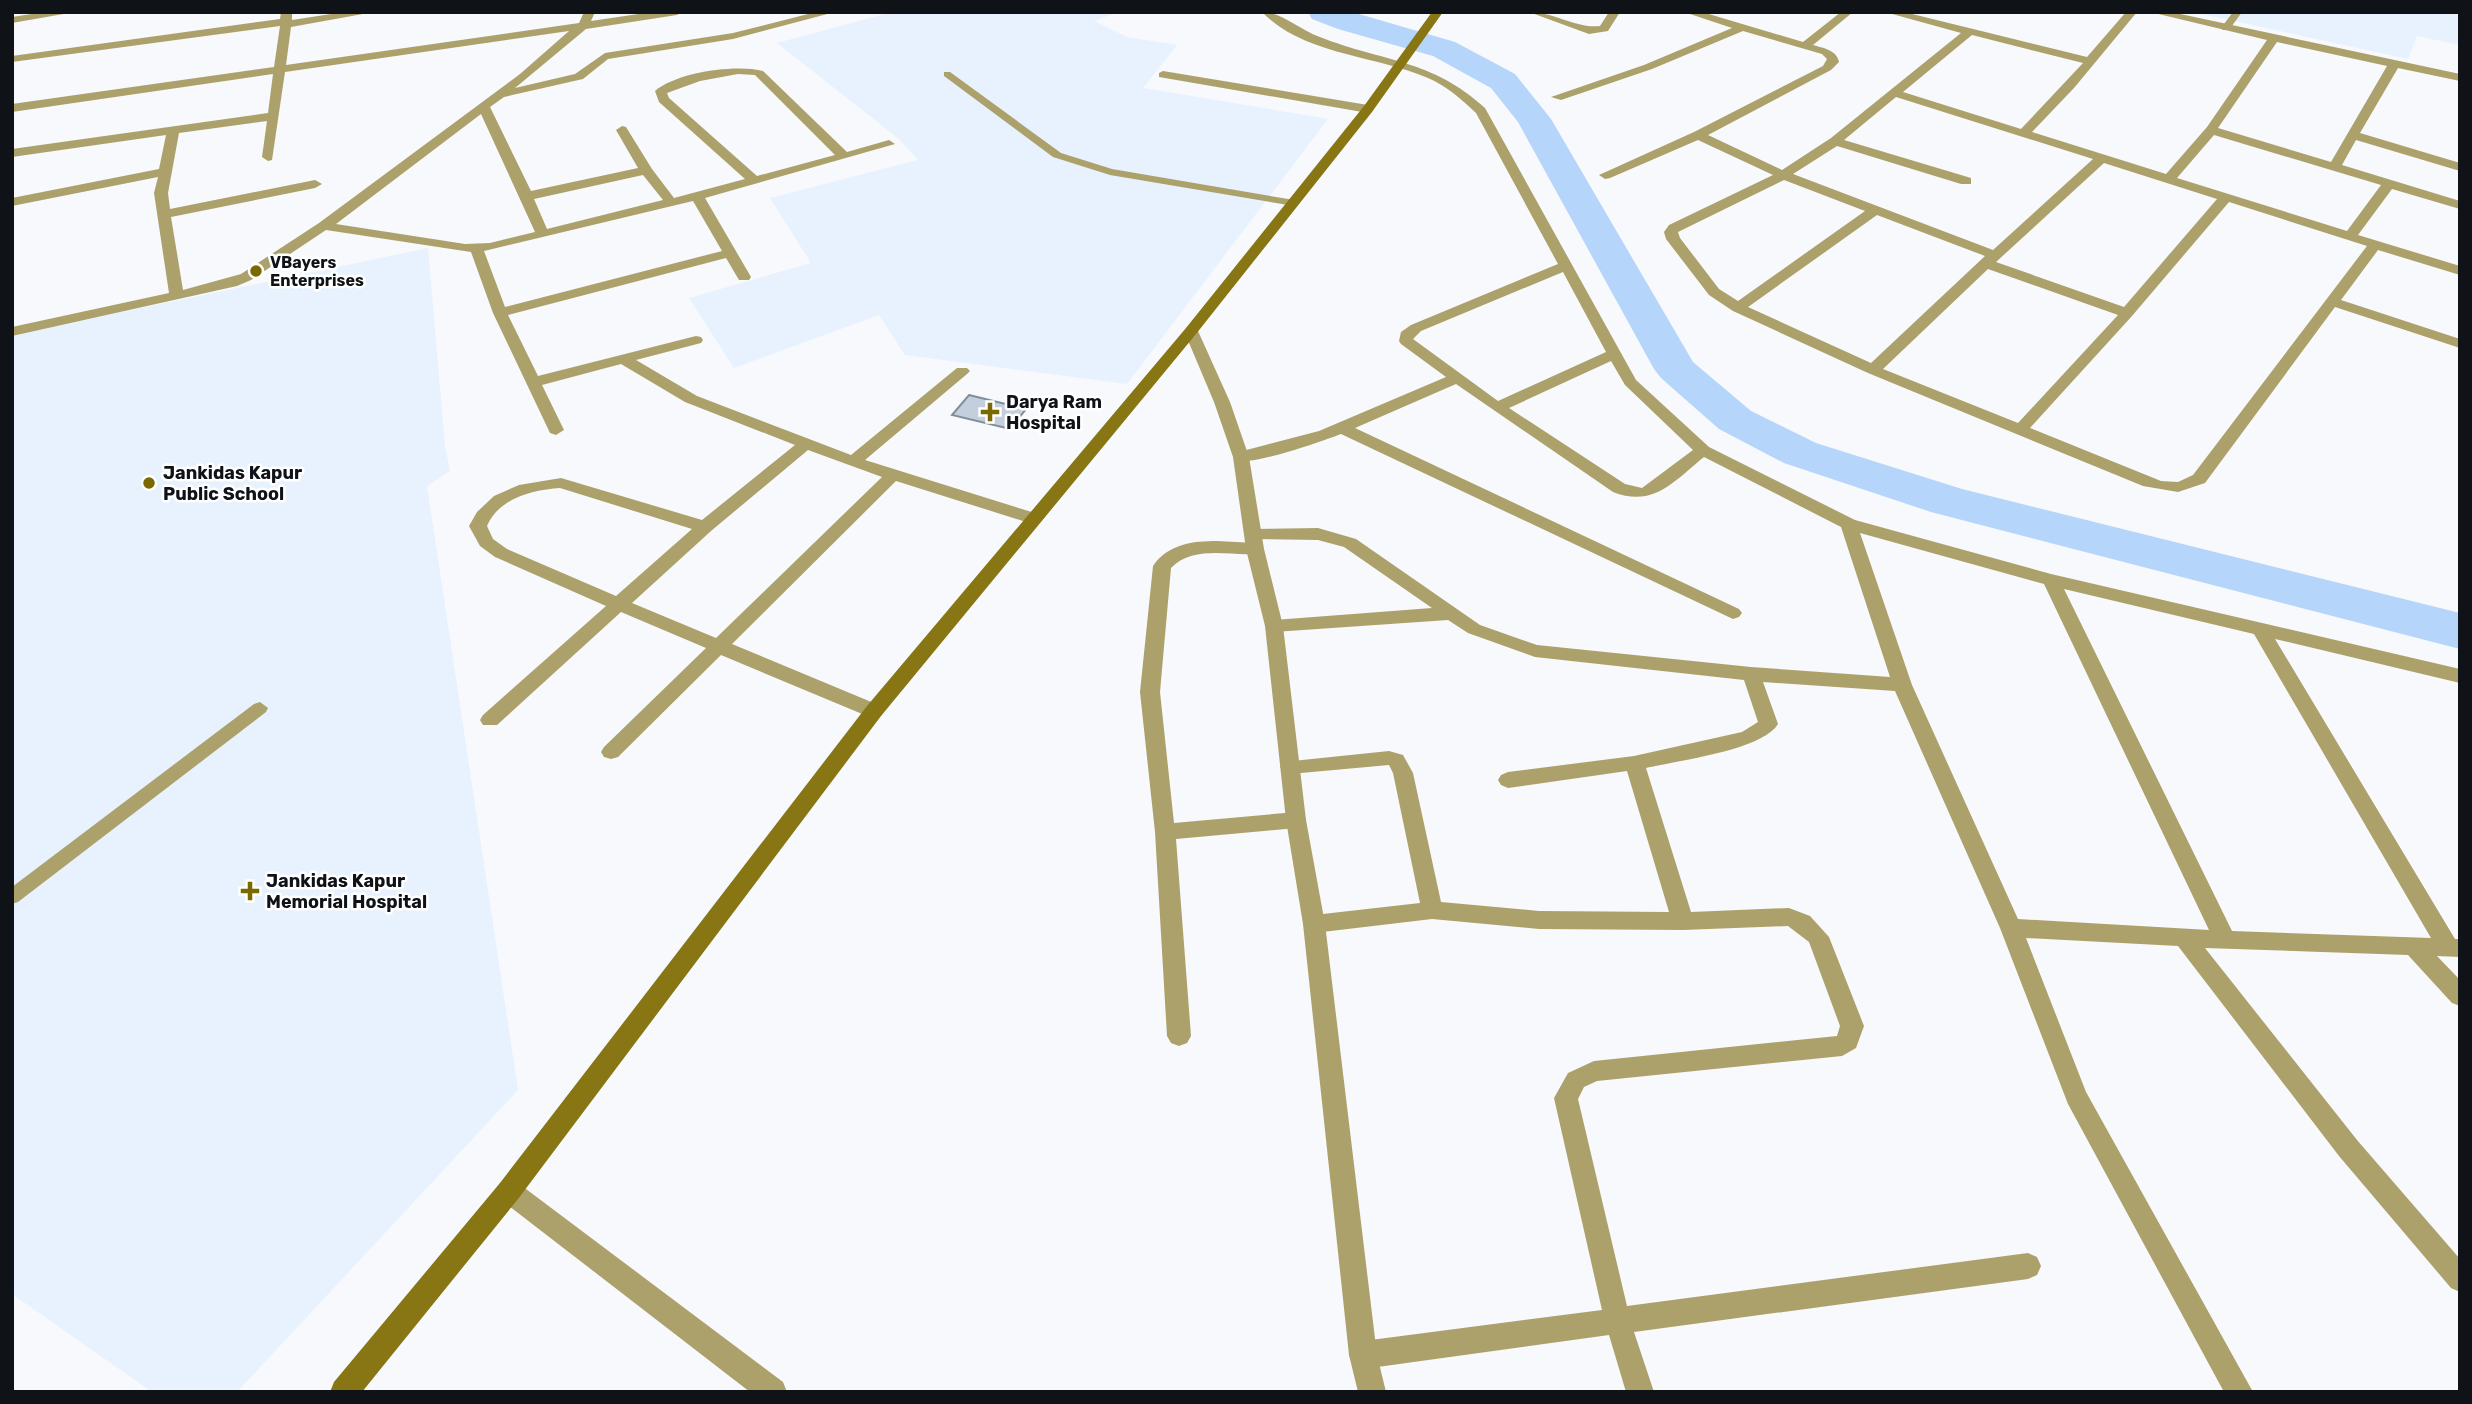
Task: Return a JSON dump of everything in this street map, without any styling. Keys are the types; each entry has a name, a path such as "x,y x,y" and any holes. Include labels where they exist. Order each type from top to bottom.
{"main road":[{"path":"344,1392 509,1191 874,711 1032,518 1191,331 1368,109 1438,12"}],"street":[{"path":"12,20 70,12"},
{"path":"12,59 287,19 369,12"},
{"path":"12,332 241,280 324,226 499,95 583,25 590,12"},
{"path":"12,108 677,12"},
{"path":"499,95 579,77 597,60 615,53 733,36 830,12"},
{"path":"1267,12 1283,25 1308,37 1404,60 1471,98 1481,111 1630,382 1703,450 1849,524 2051,580 2460,676"},
{"path":"1534,12 1594,32 1604,29 1615,12"},
{"path":"1605,175 1698,135 1827,68 1833,62 1830,55 1689,12"},
{"path":"1804,46 1849,12"},
{"path":"1890,12 1953,24 1969,32 2088,61"},
{"path":"2024,133 2070,85 2132,12"},
{"path":"2155,12 2460,78"},
{"path":"268,157 287,19"},
{"path":"1557,97 1648,67 1742,28"},
{"path":"1969,32 1835,141 1783,175 1671,232 1673,239 1714,292 1738,307 1873,370 2160,486 2188,487 2199,479 2376,243"},
{"path":"2170,178 2211,130 2274,38"},
{"path":"2335,166 2394,64"},
{"path":"755,181 663,99 662,91 736,69 752,69 844,156"},
{"path":"1163,75 1368,109"},
{"path":"1895,93 2351,234 2460,271"},
{"path":"484,106 503,151 528,196 542,233"},
{"path":"12,153 272,116"},
{"path":"173,130 161,193 177,295"},
{"path":"622,130 646,170 671,202"},
{"path":"2211,130 2460,205"},
{"path":"1698,135 1783,175 2127,313"},
{"path":"2354,135 2460,167"},
{"path":"1835,141 1966,181"},
{"path":"324,226 476,248 697,196 889,144"},
{"path":"1873,370 2102,158"},
{"path":"528,196 646,170"},
{"path":"12,202 164,172"},
{"path":"2351,234 2390,183"},
{"path":"165,214 315,184"},
{"path":"697,196 744,277"},
{"path":"2021,429 2127,313 2227,196"},
{"path":"1738,307 1875,210"},
{"path":"476,248 500,313 556,430"},
{"path":"500,313 730,253"},
{"path":"1566,266 1408,331 1406,341 1497,407 1619,488 1632,493 1643,494 1651,490 1703,450"},
{"path":"2332,301 2460,344"},
{"path":"1191,331 1222,402 1241,457 1254,541 1274,626 1296,820 1314,925 1363,1355 1372,1392"},
{"path":"534,382 696,341"},
{"path":"1497,407 1613,354"},
{"path":"625,360 691,399 806,444 893,475 1032,518"},
{"path":"855,460 962,371"},
{"path":"1241,457 1285,449 1344,429 1457,378"},
{"path":"1344,429 1733,613"},
{"path":"490,720 705,527 806,444"},
{"path":"611,752 893,475"},
{"path":"705,527 561,483 548,483 494,503 481,515 478,526 486,542 501,553 618,606 721,645 874,711"},
{"path":"1849,524 1902,685 2011,928 2076,1097 2239,1392"},
{"path":"1179,1036 1165,832 1150,692 1162,566 1169,556 1181,550 1318,534 1350,543 1485,635 1535,651 1752,674 1902,685"},
{"path":"2051,580 2225,940"},
{"path":"1274,626 1452,613"},
{"path":"2260,629 2454,948"},
{"path":"1508,780 1634,764 1746,738 1760,732 1768,724 1767,715 1752,674"},
{"path":"1290,767 1389,758 1396,760 1403,773 1432,910"},
{"path":"1634,764 1683,921"},
{"path":"1165,832 1296,820"},
{"path":"1314,925 1432,910 1539,920 1683,921 1789,917 1802,922 1818,937 1852,1032 1849,1041 1842,1046 1594,1071 1576,1080 1566,1098 1617,1319 1640,1392"},
{"path":"2011,928 2225,940 2454,948"},
{"path":"2183,937 2348,1148 2460,1279"},
{"path":"2414,947 2460,996"},
{"path":"509,1191 773,1392"},
{"path":"1363,1355 2028,1266"}],"lane":[{"path":"2226,27 2238,12"},
{"path":"947,74 1057,155 1074,162 1110,172 1294,202"},
{"path":"12,897 260,708"}],"shaded area":[{"path":"892,12 1118,12 1094,21 1127,37 1177,45 1143,88 1328,119 1127,384 905,355 879,315 734,368 689,298 811,263 770,198 918,160 899,139 777,43"},
{"path":"2193,12 2460,12 2460,45 2417,36 2408,59"},
{"name":"Jankidas Kapur Memorial Hospital","path":"428,248 445,446 450,471 427,486 518,1090 237,1392 152,1392 12,1294 12,335"}],"building":[{"path":"969,395 1026,409 1010,429 952,415"}],"waterway":[{"path":"1323,12 1444,49 1503,81 1534,119 1676,369 1735,420 1800,453 1948,501 2460,631"}],"place":[{"name":"VBayers Enterprises","path":"256,271"},
{"name":"Darya Ram Hospital","path":"990,412"},
{"name":"Jankidas Kapur Public School","path":"149,483"},
{"name":"Jankidas Kapur Memorial Hospital","path":"250,891"}]}
